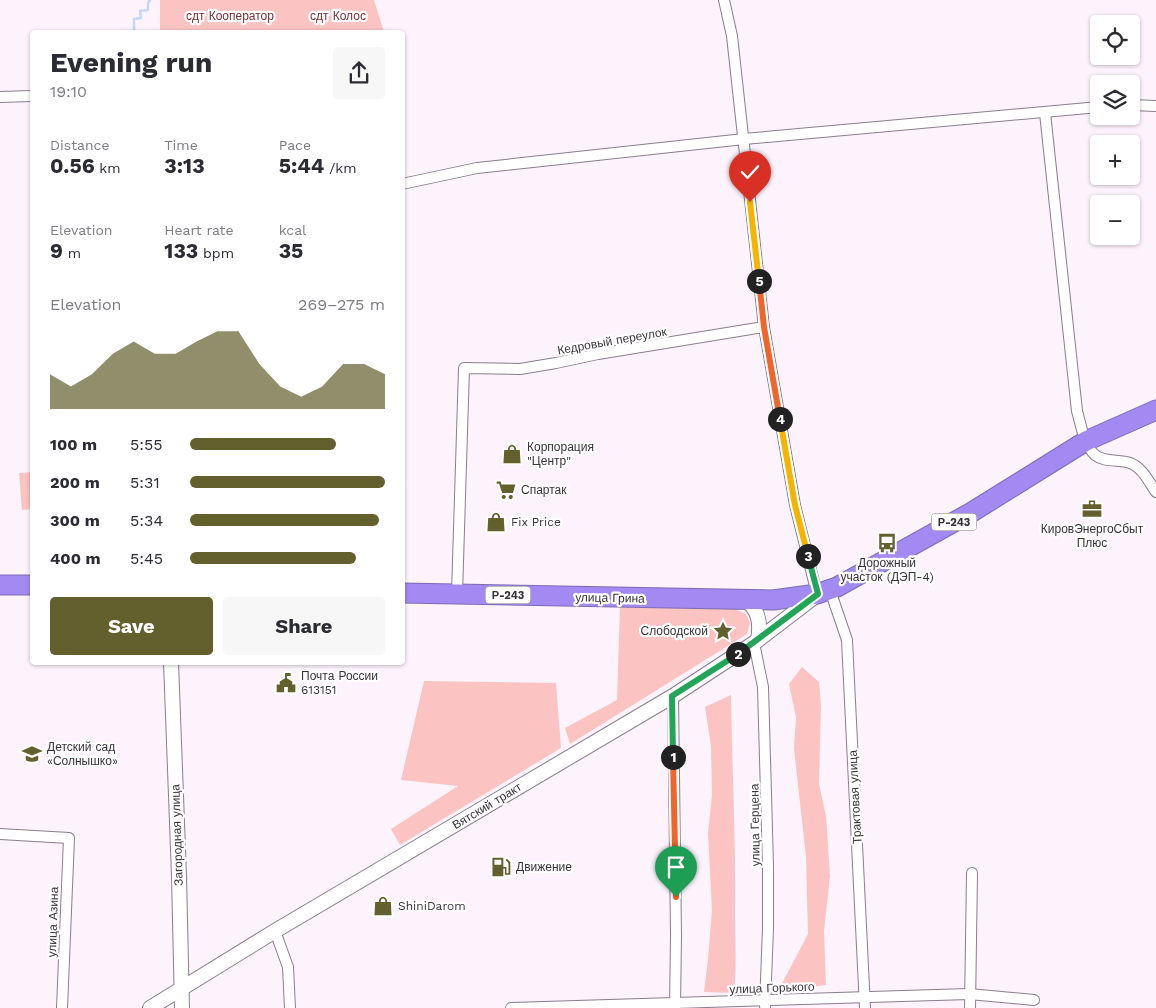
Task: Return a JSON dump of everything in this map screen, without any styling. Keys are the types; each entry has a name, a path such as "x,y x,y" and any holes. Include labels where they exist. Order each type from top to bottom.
{"highway":[{"name":"Р-243","path":"824,592 972,512 1086,441 1156,410"},
{"path":"0,584 30,585"},
{"name":"улица Грина","path":"405,593 773,600 824,592"}],"main road":[{"name":"Вятский тракт","path":"150,1008 275,931 672,696 756,642 824,592"},
{"path":"744,600 751,604 758,616 760,631 756,642"},
{"name":"Загородная улица","path":"171,665 182,1008"}],"street":[{"path":"724,0 732,36 764,327 795,505 824,592"},
{"path":"0,97 30,96"},
{"path":"1140,105 1156,106"},
{"path":"405,183 477,168 744,139 1090,108"},
{"path":"1045,112 1077,412 1086,441 1095,455 1104,460 1130,463 1144,474 1156,492"},
{"name":"Кедровый переулок","path":"457,594 464,368 520,369 556,364 598,354 764,327"},
{"name":"Трактовая улица","path":"824,592 847,640 865,1008"},
{"name":"улица Герцена","path":"756,642 763,687 768,866 765,1004"},
{"path":"672,696 676,935 675,1006"},
{"name":"улица Азина","path":"0,834 69,838 62,1008"},
{"path":"970,1008 972,873"},
{"path":"275,931 288,967 290,1008"},
{"name":"улица Горького","path":"511,1008 765,1004 864,996 969,994 1034,1000"}],"green space":[{"name":"сдт Кооператор","path":"160,0 374,0 383,30 160,30"},
{"path":"30,472 30,509 22,510 19,473"},
{"path":"620,606 733,608 746,614 750,623 747,634 570,744 565,728 617,700"},
{"path":"802,667 819,682 821,705 819,784 826,816 830,876 824,931 826,985 778,991 808,934 806,856 794,749 796,717 789,684"},
{"path":"424,681 556,683 561,748 400,845 391,829 458,786 401,780"},
{"path":"731,695 735,858 736,963 734,993 704,992 712,910 708,833 712,796 711,746 705,707"}],"waterway":[{"path":"134,30 134,19 141,18 140,11 148,10 150,0"}],"place":[{"name":"Корпорация \"Центр\"","path":"512,454"},
{"name":"Спартак","path":"506,490"},
{"name":"КировЭнергоСбыт Плюс","path":"1092,509"},
{"name":"Fix Price","path":"496,522"},
{"name":"Дорожный участок (ДЭП-4)","path":"887,543"},
{"name":"Слободской","path":"723,631"},
{"name":"Почта России 613151","path":"286,683"},
{"name":"Детский сад «Солнышко»","path":"32,754"},
{"name":"Движение","path":"501,867"},
{"name":"ShiniDarom","path":"383,906"}],"route":[{"path":"676,897 672,696 754,643 818,594 795,505 764,327 750,202"}],"park label":[{"name":"сдт Колос","path":"338,16"}]}
